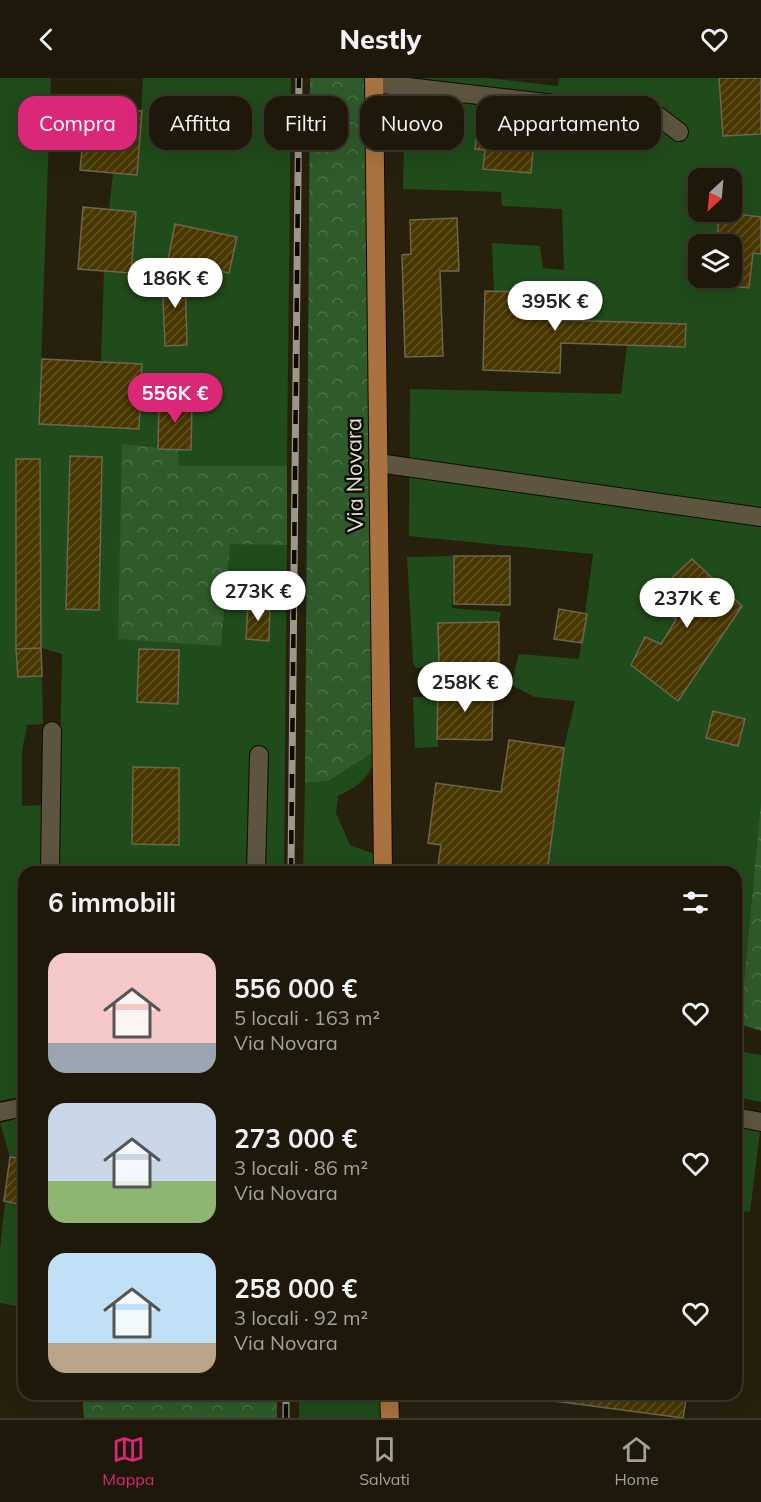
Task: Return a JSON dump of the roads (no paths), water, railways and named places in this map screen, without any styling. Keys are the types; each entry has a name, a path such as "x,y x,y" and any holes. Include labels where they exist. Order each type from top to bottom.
{"main road":[{"name":"Via Novara","path":"374,80 383,866"},
{"path":"389,1400 390,1418"}],"street":[{"path":"374,80 658,116 679,132"},
{"path":"378,463 761,517"},
{"path":"50,866 52,731"},
{"path":"256,866 259,755"},
{"path":"0,1112 18,1108"},
{"path":"742,1118 761,1122"}],"railway":[{"path":"291,866 299,78"},
{"path":"286,1400 286,1418"}]}
